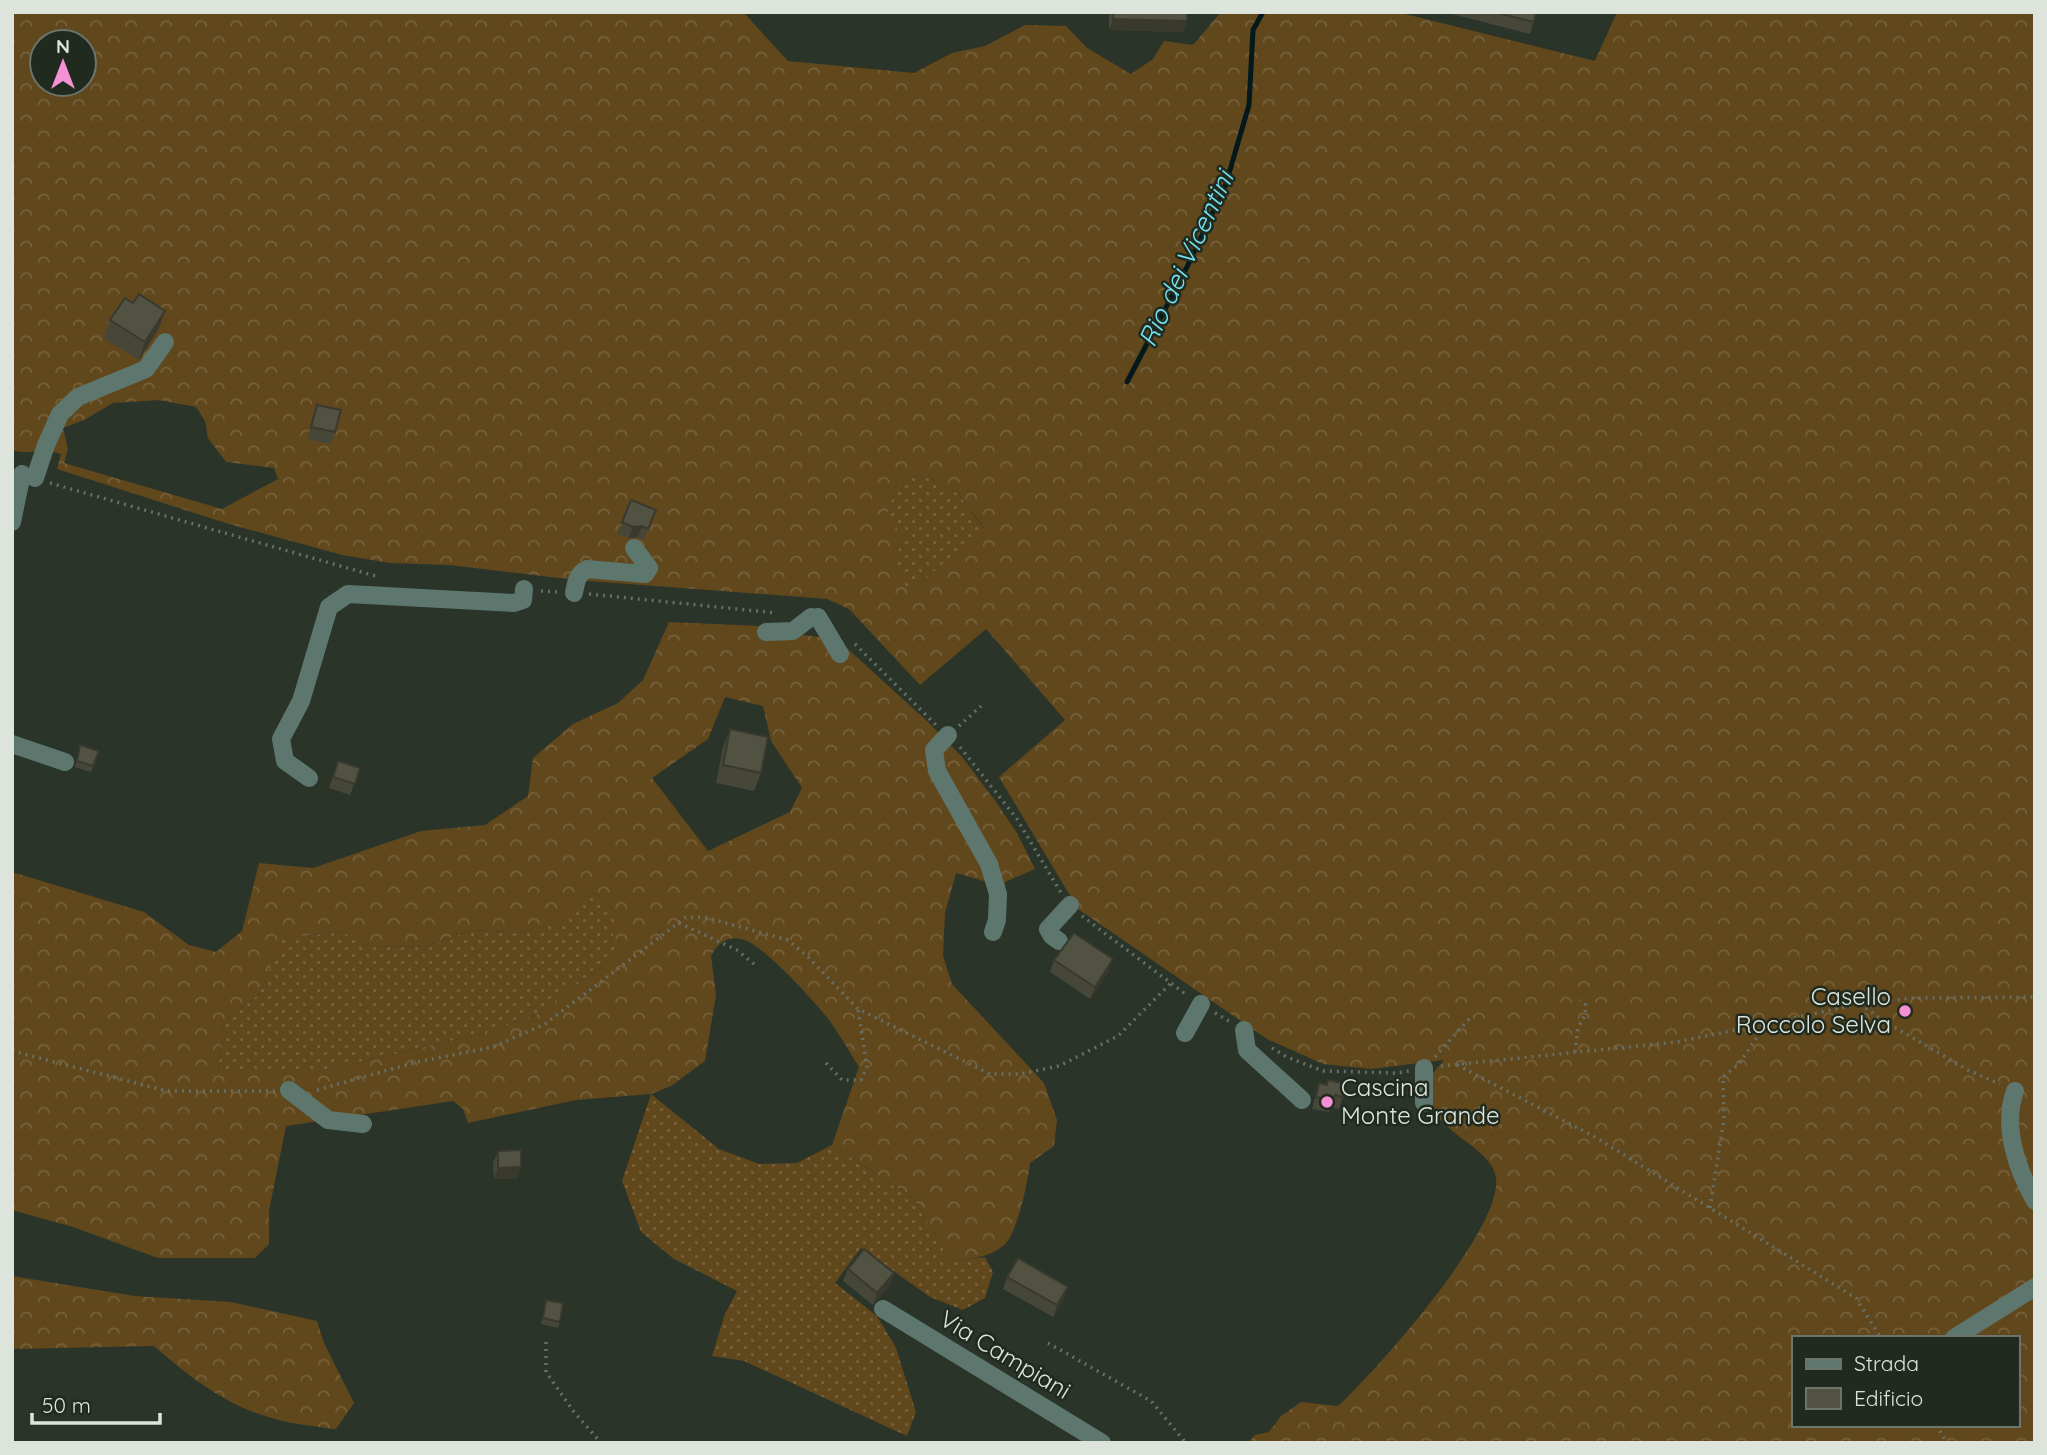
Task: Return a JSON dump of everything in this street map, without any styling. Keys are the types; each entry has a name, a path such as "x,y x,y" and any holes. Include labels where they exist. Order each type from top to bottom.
{"street":[{"path":"13,518 20,475 46,445 60,414 78,397 146,369 165,342"},
{"path":"575,593 576,580 582,571 587,569 645,574 649,568 634,548"},
{"path":"309,778 285,761 281,739 301,701 328,607 348,594 514,603 523,600 524,589"},
{"path":"766,632 793,631 814,617 841,654"},
{"path":"948,735 934,750 937,771 989,864 998,894 997,920 993,932"},
{"path":"12,744 65,762"},
{"path":"1059,941 1048,929 1070,905"},
{"path":"1185,1033 1201,1004"},
{"path":"1244,1030 1247,1049 1301,1100"},
{"path":"1424,1068 1424,1102"},
{"path":"289,1090 328,1120 363,1124"},
{"path":"2015,1091 2009,1112 2013,1143 2024,1181 2035,1201"},
{"path":"1957,1336 2035,1287"},
{"name":"Via Campiani","path":"883,1309 1102,1443"}],"path":[{"path":"948,735 981,706"},
{"path":"12,1051 167,1091 323,1089 417,1062 492,1047 545,1024 685,918 704,917 788,940 858,1009 990,1074 1020,1074 1059,1066 1118,1036 1170,984"},
{"path":"679,923 737,950 754,964"},
{"path":"2015,1091 1968,1070 1882,1020 1860,1004 1913,998 2035,997"},
{"path":"1575,1052 1578,1028 1586,1005 1580,1000"},
{"path":"826,1063 842,1080 862,1080 867,1068 858,1009"},
{"path":"1424,1068 1469,1019"},
{"path":"1710,1208 1724,1119 1723,1077 1739,1064 1768,1022"},
{"path":"1455,1064 1595,1137 1856,1298 1880,1336"},
{"path":"546,1342 546,1372 574,1412 601,1443"},
{"path":"1048,1343 1151,1401 1186,1443"},
{"path":"1937,1427 1947,1443"}],"green space":[{"path":"12,12 743,12 788,61 914,73 952,53 985,46 1025,25 1066,26 1087,48 1131,74 1153,59 1164,41 1193,45 1221,12 1397,12 1595,61 1617,12 2035,12 2035,1443 1248,1443 1255,1435 1269,1432 1281,1416 1301,1402 1338,1406 1380,1363 1460,1263 1493,1200 1496,1177 1482,1154 1444,1124 1434,1111 1429,1098 1429,1081 1444,1060 1371,1069 1323,1064 1267,1039 1078,909 999,777 1065,720 986,629 920,685 849,609 827,599 576,580 449,565 390,563 342,555 229,524 57,469 61,454 12,450","holes":["159,400 196,407 205,421 208,438 226,462 274,468 278,479 222,509 64,463 68,449 63,428 84,420 113,403","922,475 958,493 984,528 909,593 894,561 904,537 887,516 897,481"]},
{"path":"922,475 958,493 984,529 908,594 894,561 887,516 897,481"},
{"path":"669,622 781,627 797,634 838,640 928,722 963,758 1017,833 1035,869 1005,882 1004,923 994,941 984,934 990,908 987,882 956,873 945,913 943,956 952,984 1044,1083 1057,1120 1054,1146 1030,1163 1017,1220 1003,1246 985,1256 951,1262 914,1199 832,1145 859,1067 830,1022 798,985 761,950 750,942 736,938 723,942 711,956 716,995 705,1061 671,1086 651,1094 576,1100 468,1123 463,1109 453,1101 286,1126 269,1211 269,1244 255,1258 158,1258 73,1227 12,1210 12,872 144,912 189,945 216,952 242,931 259,863 313,868 421,831 485,825 528,796 533,758 573,724 618,703 643,680","holes":["725,697 763,706 771,741 802,788 790,812 708,851 652,778 708,739","595,893 618,915 611,927 615,944 626,948 538,1014 490,1032 317,1072 218,1072 223,1024 260,993 282,938 342,932 370,946 423,947 473,930 520,933 561,922 586,895"]},
{"path":"595,893 618,915 626,948 538,1014 490,1032 317,1072 218,1072 223,1024 260,993 281,938 343,932 370,946 423,947 473,930 520,933 560,922 586,895"},
{"path":"651,1094 719,1149 759,1164 797,1163 832,1145 914,1199 951,1262 985,1257 993,1272 985,1298 963,1310 930,1297 861,1248 835,1283 877,1316 896,1348 916,1412 907,1436 744,1361 712,1356 725,1314 737,1291 674,1259 641,1232 622,1181"},
{"path":"12,1276 135,1296 231,1302 317,1321 324,1343 354,1403 336,1429 301,1424 264,1416 230,1401 183,1371 154,1346 12,1349"}],"building":[{"path":"1113,12 1187,12 1187,21 1113,19"},
{"path":"1494,12 1536,12 1534,22"},
{"path":"139,294 165,311 145,342 110,320 125,298 133,303"},
{"path":"317,405 341,410 335,432 311,427"},
{"path":"631,500 656,510 648,529 622,522"},
{"path":"730,729 768,737 761,773 723,765"},
{"path":"80,745 99,751 93,766 77,761"},
{"path":"338,761 360,768 355,784 333,777"},
{"path":"1074,933 1113,959 1095,987 1054,960"},
{"path":"1328,1080 1346,1084 1343,1097 1335,1095 1333,1101 1316,1097 1319,1083 1327,1085"},
{"path":"521,1150 521,1167 498,1168 498,1151"},
{"path":"864,1249 894,1273 877,1293 848,1269"},
{"path":"1018,1258 1068,1287 1057,1305 1007,1277"},
{"path":"546,1300 563,1303 560,1322 543,1318"}],"waterway":[{"name":"Rio dei Vicentini","path":"1127,382 1225,187 1249,105 1253,30 1263,12"}],"place":[{"name":"Casello Roccolo Selva","path":"1905,1011"},
{"name":"Cascina Monte Grande","path":"1327,1102"}]}
